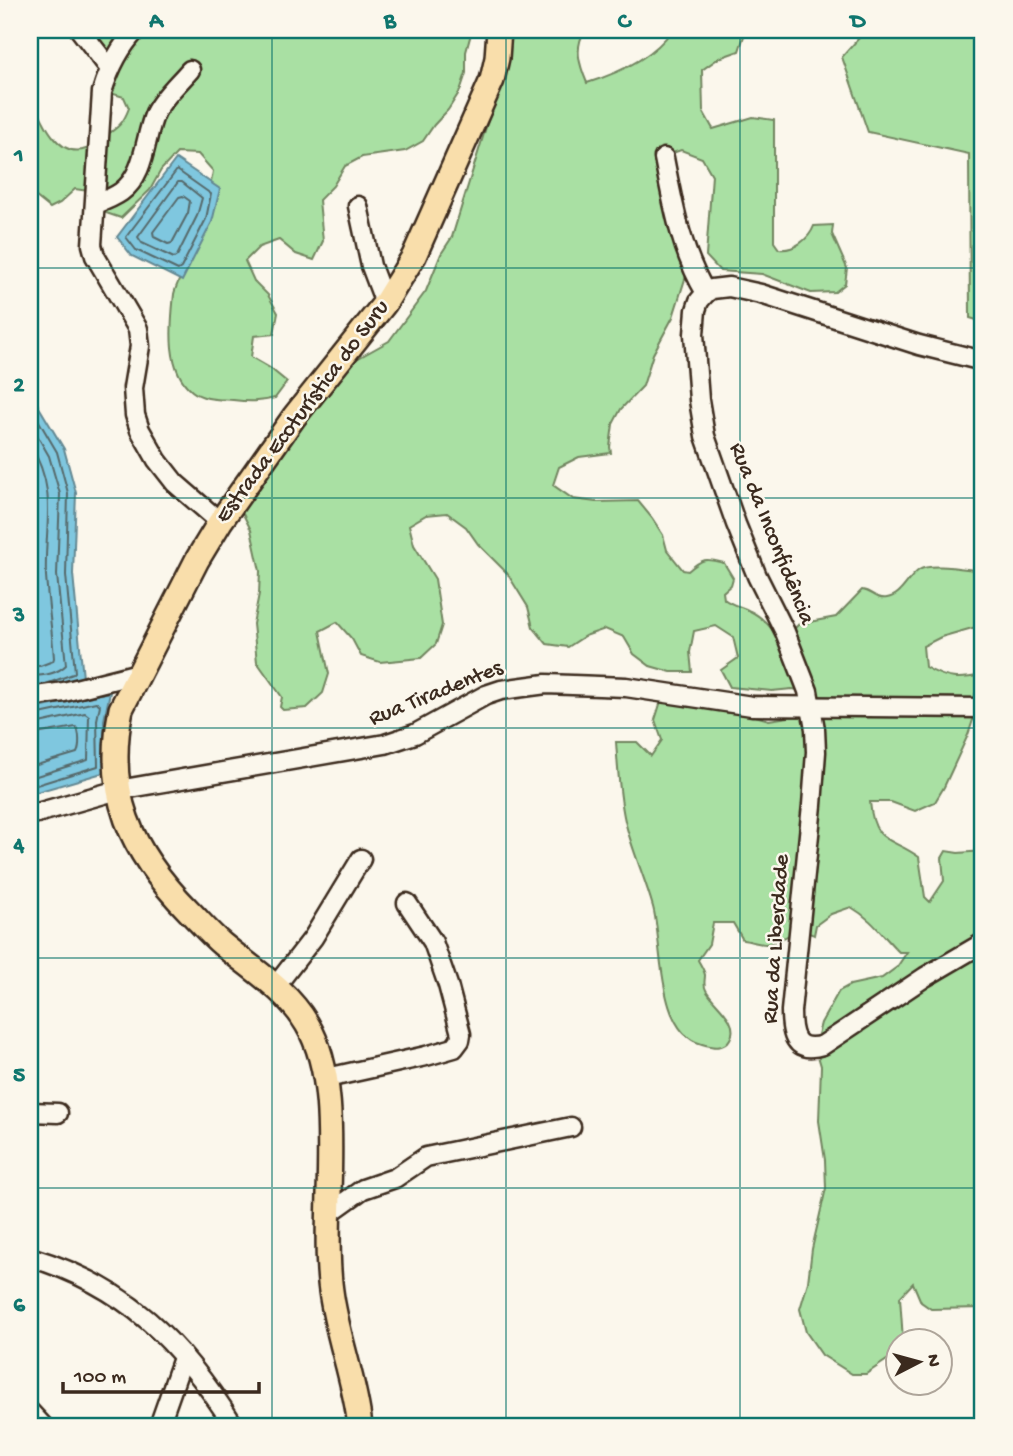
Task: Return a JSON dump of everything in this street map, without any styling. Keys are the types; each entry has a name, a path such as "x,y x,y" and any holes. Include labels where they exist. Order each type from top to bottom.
{"main road":[{"name":"Estrada Ecoturística do Suru","path":"360,1426 331,1293 327,1251 327,1078 319,1048 293,1004 220,943 167,888 142,854 129,828 118,790 114,765 115,737 121,709 197,560 220,522 294,417 385,303 414,256 492,80 499,30"}],"street":[{"path":"80,30 110,69"},
{"path":"136,30 125,41 110,69 102,92 92,245 95,256 132,315 140,338 133,405 141,430 157,460 175,483 220,522"},
{"path":"96,204 121,193 131,183 143,159 155,114 161,103 190,71"},
{"path":"664,158 683,242 696,276 706,293 723,287 761,294 919,345 983,361"},
{"path":"358,206 371,266 385,303"},
{"name":"Rua da Inconfidência","path":"706,293 696,310 694,334 699,400 705,436 736,524 757,576 785,632 808,691 811,706"},
{"path":"30,697 64,692 139,673"},
{"name":"Rua Tiradentes","path":"30,815 118,790 385,744 415,734 485,695 522,686 613,686 727,704 770,707 983,708"},
{"name":"Rua da Liberdade","path":"811,706 816,752 792,1011 793,1036 803,1046 816,1048 823,1045 925,977 983,943"},
{"path":"275,987 320,928 361,859"},
{"path":"327,1078 454,1048 460,1040 461,1034 440,958 425,928 407,903"},
{"path":"30,1112 58,1114"},
{"path":"328,1214 363,1189 395,1178 426,1157 437,1153 571,1127"},
{"path":"328,1175 363,1189"},
{"path":"30,1257 84,1277 133,1306 168,1338 234,1426"},
{"path":"159,1426 183,1358"},
{"path":"30,1412 43,1426"}],"green space":[{"path":"92,30 472,30 466,52 466,73 460,91 423,141 405,151 362,157 345,166 333,186 319,200 323,241 314,260 296,254 279,240 259,247 245,261 254,281 268,295 278,313 274,334 254,336 251,357 287,382 275,398 249,401 206,398 192,391 177,371 172,345 174,294 201,220 213,171 198,154 177,153 161,170 150,190 121,218 103,212 95,192 75,189 50,208 30,192 30,91 50,132 65,148 75,151 90,147 114,130 129,108 124,97 107,92 105,53 95,44"},
{"path":"496,30 585,30 579,56 587,83 634,63 655,49 672,30 743,30 744,36 739,51 719,58 702,70 703,111 713,129 753,117 774,120 774,242 779,249 790,248 805,240 814,226 833,225 832,234 847,268 845,284 835,292 811,293 762,274 720,271 706,256 712,175 702,158 681,150 661,157 688,258 685,279 673,317 653,354 643,386 621,409 613,424 611,453 579,457 559,467 553,485 573,499 596,502 638,501 663,535 667,550 683,570 688,571 704,560 724,563 733,578 731,585 723,592 724,599 761,618 787,649 793,646 794,629 799,624 836,617 862,590 880,598 892,597 915,573 925,568 983,571 983,625 941,637 923,646 925,667 933,671 953,678 983,675 983,692 975,694 975,714 968,735 944,787 935,802 915,811 891,802 870,802 875,826 880,833 919,857 925,897 930,902 944,881 942,858 946,851 983,851 983,1308 931,1309 921,1302 913,1283 900,1297 902,1326 884,1326 884,1362 866,1374 852,1374 822,1355 806,1332 800,1309 808,1282 812,1249 826,1188 819,1121 821,1066 815,1046 821,1023 839,991 850,985 882,978 897,967 907,952 899,952 871,922 851,907 831,914 816,925 814,935 808,932 796,933 766,944 743,940 733,923 713,923 709,944 698,960 705,975 705,988 729,1019 732,1032 730,1039 718,1047 702,1044 687,1036 676,1023 669,1005 653,907 625,821 618,772 616,742 637,742 651,756 662,740 655,720 661,701 727,708 769,720 815,713 813,692 730,687 721,670 738,658 733,637 716,626 694,631 690,652 692,672 671,672 650,666 634,654 624,637 605,629 585,636 568,647 547,644 533,627 528,607 507,573 478,544 466,527 447,513 426,515 409,525 414,545 435,579 442,625 436,644 421,658 380,662 361,656 352,639 337,622 320,631 329,674 323,693 307,708 283,710 280,707 282,697 257,662 253,624 260,571 251,530 241,510 338,375 355,360 389,341 426,291 441,254 452,237 500,82"},
{"path":"866,30 983,30 983,322 970,318 969,154 868,132 842,57"}],"water":[{"path":"176,159 220,189 212,222 182,281 132,256 117,237"},
{"path":"30,392 64,449 76,493 73,574 83,678 30,692"},
{"path":"110,692 104,720 106,772 30,794 30,710"}]}
